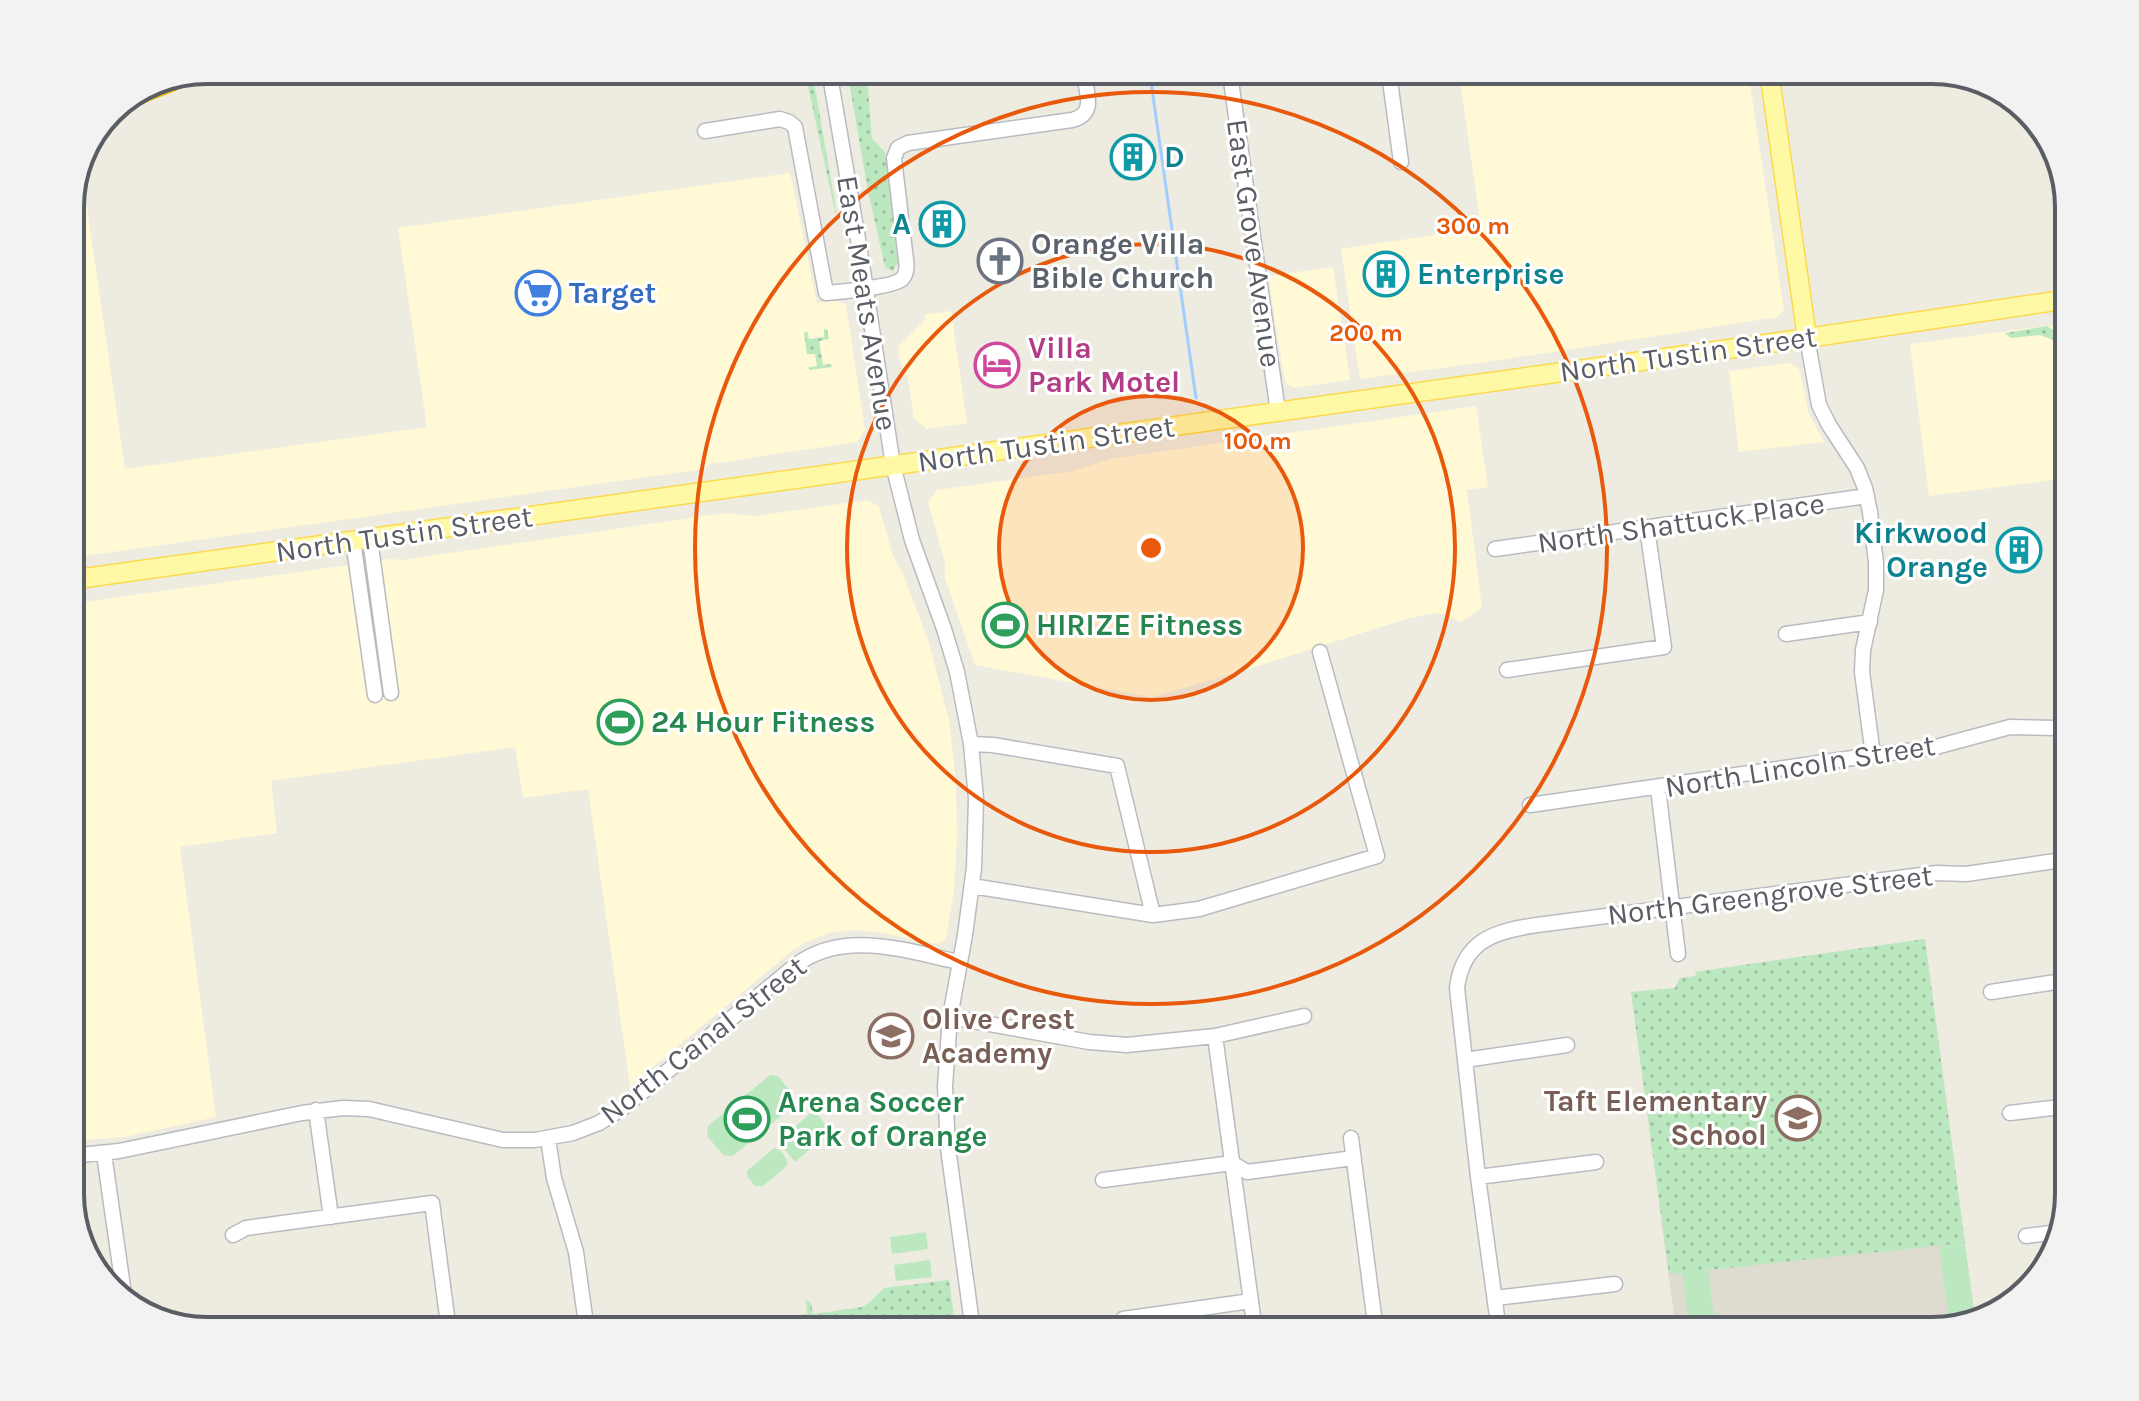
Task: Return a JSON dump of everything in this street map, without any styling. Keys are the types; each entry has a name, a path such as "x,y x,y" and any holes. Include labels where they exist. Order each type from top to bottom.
{"main road":[{"path":"1771,84 1807,338"},
{"name":"North Tustin Street","path":"84,578 2055,301"}],"street":[{"name":"East Meats Avenue","path":"831,84 893,465 912,540 957,672 971,744 976,816 972,886 950,1017 946,1126 971,1317"},
{"path":"705,131 780,119 795,127 826,293 897,282 906,273 894,158 898,148 908,143 1082,117 1088,103 1085,84"},
{"name":"East Grove Avenue","path":"1231,84 1278,412"},
{"path":"1390,84 1401,162"},
{"path":"1807,338 1819,405 1852,459 1867,496 1877,577 1863,650 1862,672 1873,755"},
{"name":"North Shattuck Place","path":"1495,549 1867,496"},
{"path":"1507,670 1664,647 1647,528"},
{"path":"362,540 391,693"},
{"path":"362,540 375,695"},
{"path":"1786,634 1870,622"},
{"path":"972,886 1153,915 1199,909 1377,856 1320,652"},
{"name":"North Lincoln Street","path":"1530,805 1932,748 2010,727 2055,728"},
{"path":"971,744 1117,766 1153,915"},
{"path":"1658,788 1678,954"},
{"name":"North Greengrove Street","path":"1465,1060 1458,975 1476,946 1497,932 1937,873 1966,874 2055,861"},
{"name":"North Canal Street","path":"84,1155 104,1154 316,1110 362,1108 493,1139 548,1139 585,1129 624,1107 814,953 859,944 959,962"},
{"path":"1991,992 2055,982"},
{"path":"950,1017 1106,1045 1127,1045 1215,1036 1304,1016"},
{"path":"1215,1036 1253,1317"},
{"path":"1497,1317 1465,1060 1567,1045"},
{"path":"2010,1113 2055,1108"},
{"path":"316,1110 331,1217"},
{"path":"1351,1138 1374,1317"},
{"path":"548,1139 554,1178 576,1252 585,1317"},
{"path":"104,1154 122,1282"},
{"path":"1103,1180 1232,1163 1247,1172 1353,1158"},
{"path":"1478,1177 1596,1162"},
{"path":"233,1235 246,1228 432,1203 447,1317"},
{"path":"2026,1236 2048,1233"},
{"path":"1495,1298 1615,1284"},
{"path":"1137,1317 1251,1301"}],"shaded area":[{"path":"1461,84 1750,84 1784,309 1778,317 1360,379 1341,249 1481,228"},
{"path":"790,173 817,303 837,301 846,305 865,430 857,442 711,464 698,470 84,556 85,193 125,469 427,427 398,228"},
{"path":"1333,267 1350,380 1294,388 1287,384 1284,377 1268,276"},
{"path":"951,311 967,423 927,429 914,419 908,378 898,347 925,320 924,315"},
{"path":"2055,325 2055,480 1929,496 1910,344"},
{"path":"1790,363 1799,369 1809,414 1824,442 1739,452 1729,371"},
{"path":"1476,406 1488,487 1467,490 1482,608 1461,622 1435,613 1406,619 1151,697 975,665 945,578 945,563 928,502 937,490 1073,471 1109,459"},
{"path":"868,500 879,507 893,556 929,643 949,720 956,781 957,839 954,890 946,939 938,944 853,930 829,933 806,942 630,1086 588,789 523,798 515,747 271,781 277,833 180,847 216,1117 125,1137 84,1140 84,602 724,513 754,516"},
{"name":"Taft Elementary School","path":"1925,939 1974,1310 1932,1317 1674,1317 1631,992 1675,988 1680,978 1696,976 1695,972"}],"green space":[{"path":"808,84 814,84 836,216"},
{"path":"849,84 868,84 872,139 885,152 898,264 893,271 885,267"},
{"path":"2047,326 2055,331 2055,341 2040,335 2011,338 2005,333"},
{"path":"824,329 827,329 829,339 819,341 823,365 831,364 832,367 809,370 809,367 817,366 815,354 807,354 804,333 807,331 809,339 824,337"},
{"name":"Taft Elementary School","path":"1925,939 1965,1243 1669,1274 1631,992 1675,988 1680,978 1696,976 1695,972"},
{"name":"Arena Soccer Park of Orange","path":"770,1075 778,1076 793,1095 794,1105 733,1156 723,1155 707,1136 708,1126"},
{"path":"814,1110 831,1131 795,1162 778,1142"},
{"path":"774,1148 784,1155 787,1166 763,1186 755,1186 747,1171"},
{"path":"926,1232 928,1249 892,1254 890,1237"},
{"path":"1965,1243 1974,1310 1948,1316 1939,1246"},
{"path":"930,1260 932,1277 896,1281 894,1265"},
{"path":"1708,1269 1714,1317 1688,1317 1682,1272"},
{"path":"949,1280 954,1317 787,1317 807,1314 806,1300 811,1303 813,1314 862,1307 884,1288"}],"waterway":[{"path":"1151,84 1196,398"}],"place":[{"name":"D","path":"1133,157"},
{"name":"A","path":"942,224"},
{"name":"Orange Villa Bible Church","path":"1000,261"},
{"name":"Enterprise","path":"1386,274"},
{"name":"Target","path":"538,293"},
{"name":"Villa Park Motel","path":"997,365"},
{"name":"Kirkwood Orange","path":"2019,550"},
{"name":"HIRIZE Fitness","path":"1005,625"},
{"name":"24 Hour Fitness","path":"620,722"},
{"name":"Olive Crest Academy","path":"891,1036"},
{"name":"Taft Elementary School","path":"1798,1118"},
{"name":"Arena Soccer Park of Orange","path":"747,1119"}]}
